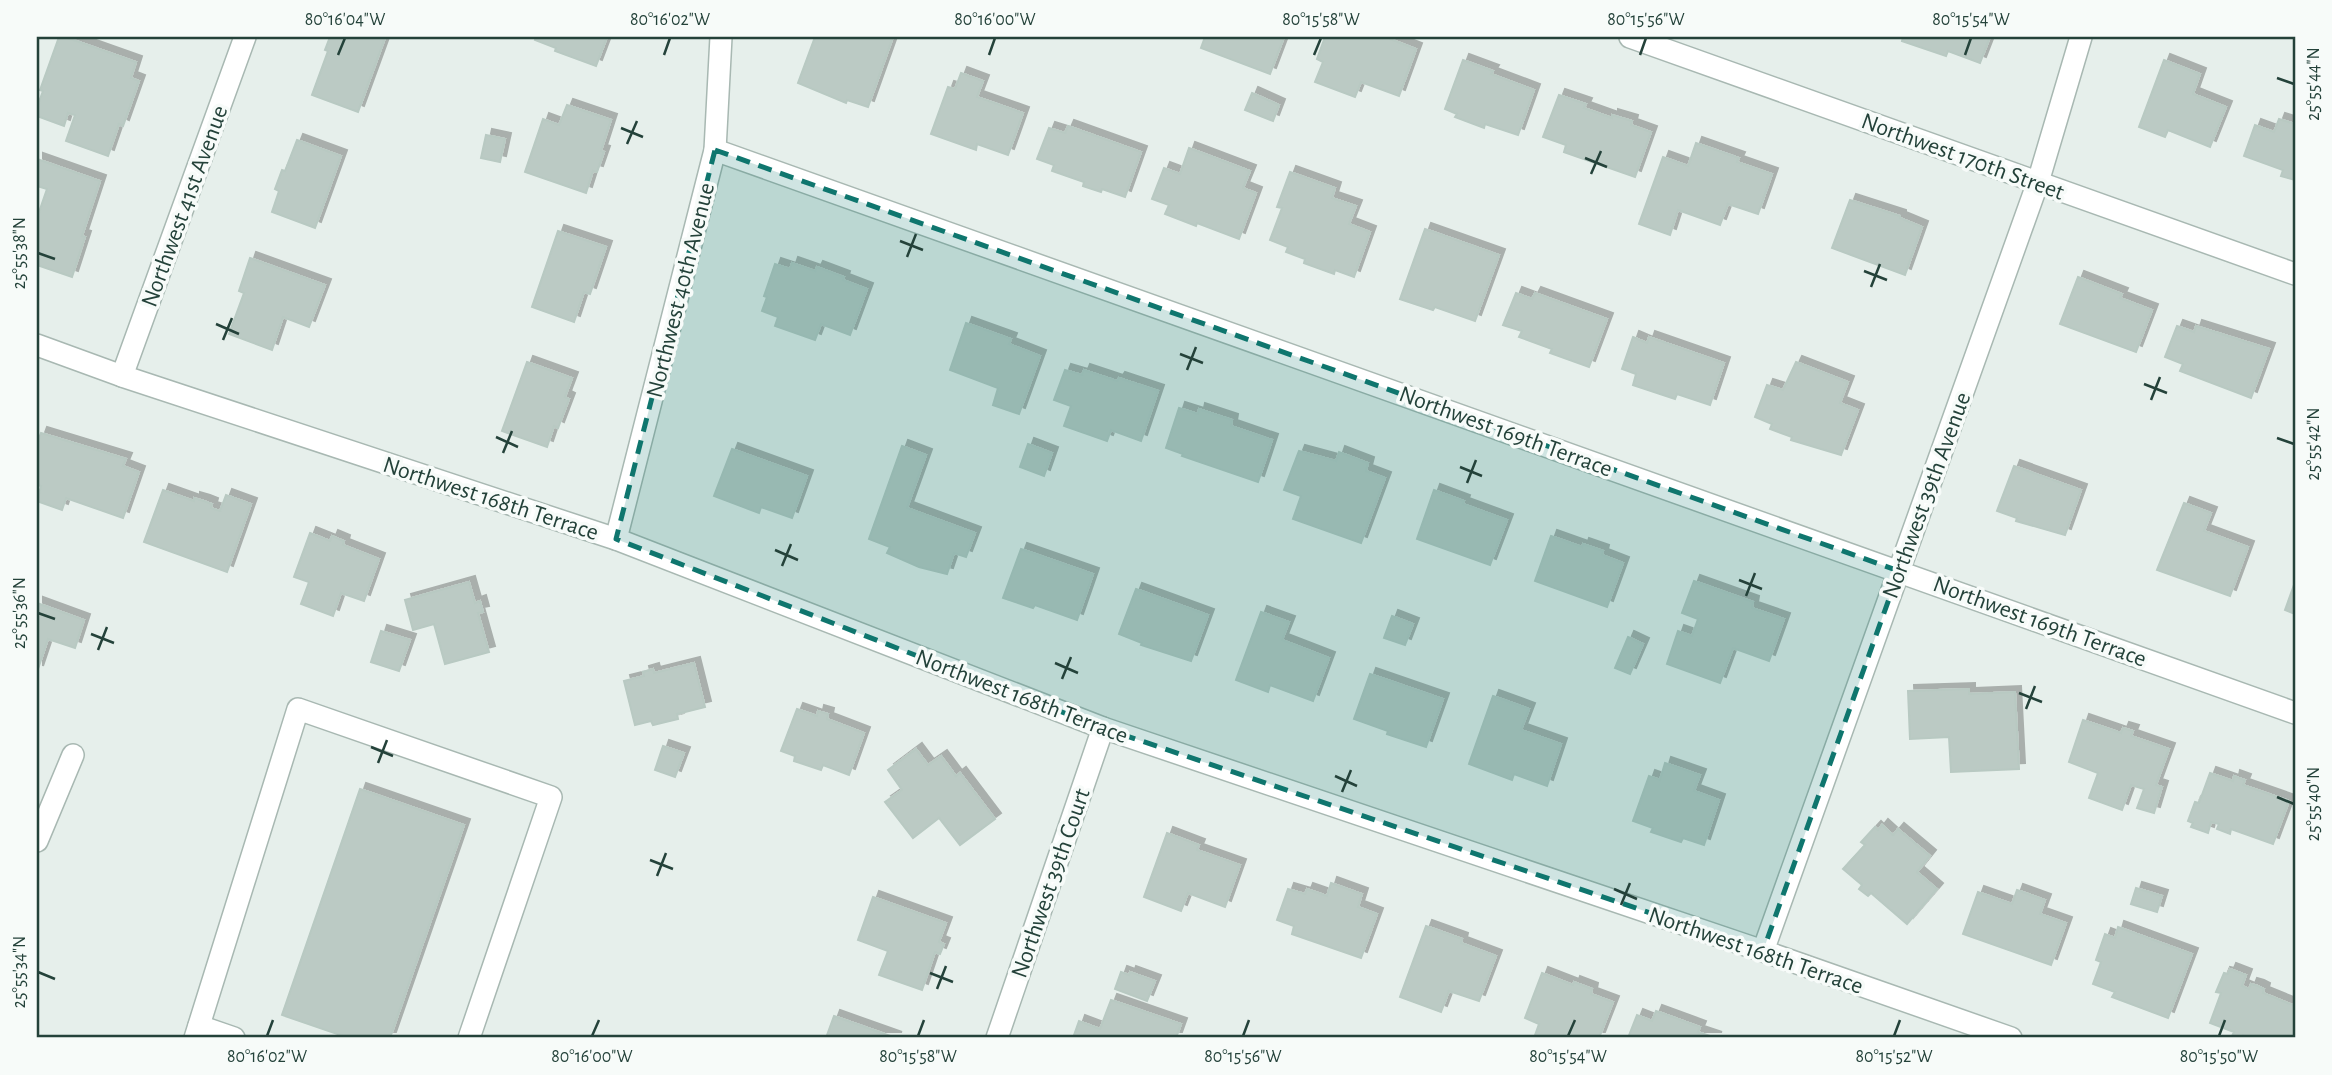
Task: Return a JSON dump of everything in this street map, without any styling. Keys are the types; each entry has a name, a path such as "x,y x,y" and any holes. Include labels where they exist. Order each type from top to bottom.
{"street":[{"name":"Northwest 41st Avenue","path":"122,376 245,37"},
{"name":"Northwest 40th Avenue","path":"616,539 715,150 722,37"},
{"name":"Northwest 170th Street","path":"1630,37 2295,274"},
{"name":"Northwest 39th Avenue","path":"1763,951 2038,182 2081,37"},
{"name":"Northwest 169th Terrace","path":"715,150 2295,713"},
{"name":"Northwest 168th Terrace","path":"37,345 122,376 616,539 1102,728 1763,951 2011,1038"},
{"path":"234,1038 197,1032 298,709 551,797 469,1038"},
{"name":"Northwest 39th Court","path":"997,1038 1102,728"},
{"path":"37,841 73,755"}],"highlighted area":[{"path":"715,150 1899,571 1763,951 1103,728 616,539"}],"building":[{"path":"59,37 136,62 131,78 139,81 123,126 119,124 108,156 66,141 75,115 68,113 64,126 37,116 37,107 43,91 40,90"},
{"path":"330,37 385,38 358,112 312,95 328,51 325,50"},
{"path":"536,37 607,37 596,66 555,51 556,48 535,40"},
{"path":"815,37 893,37 868,107 847,100 846,103 798,83"},
{"path":"1205,37 1284,37 1270,74 1201,48"},
{"path":"1325,37 1390,37 1416,49 1399,96 1361,82 1355,97 1315,82 1323,62 1317,59"},
{"path":"1903,37 1990,37 1980,63 1948,51 1946,56 1902,41"},
{"path":"1463,60 1534,90 1518,135 1485,124 1484,128 1455,117 1457,114 1445,109"},
{"path":"2164,60 2200,74 2193,94 2226,107 2210,147 2168,130 2165,137 2139,127"},
{"path":"961,73 983,81 977,97 1023,113 1008,155 977,144 976,150 931,134 948,87 955,89"},
{"path":"1252,93 1279,105 1273,121 1245,110"},
{"path":"1559,95 1586,104 1584,108 1612,118 1612,115 1632,121 1631,125 1651,132 1635,177 1564,152 1566,145 1543,137"},
{"path":"567,105 611,120 601,151 604,152 597,172 593,171 586,193 525,172 543,119 559,125"},
{"path":"2279,119 2295,124 2295,180 2281,176 2283,170 2244,156 2255,125 2274,132"},
{"path":"1068,126 1141,152 1125,197 1083,186 1084,182 1052,171 1054,165 1037,159 1049,128 1065,133"},
{"path":"486,135 505,139 500,162 481,158"},
{"path":"297,140 341,156 315,228 272,212 279,191 275,189"},
{"path":"1696,143 1739,158 1737,162 1772,174 1758,214 1728,204 1720,225 1678,210 1670,235 1639,224 1663,157 1688,166"},
{"path":"1189,148 1250,171 1243,188 1256,193 1239,239 1165,214 1169,205 1152,199 1164,168 1180,174"},
{"path":"37,159 100,181 72,277 37,265 37,218 47,189 37,186"},
{"path":"1290,172 1335,188 1332,198 1356,206 1349,224 1370,232 1354,277 1335,270 1334,274 1304,263 1305,259 1286,252 1288,247 1270,240 1282,208 1277,207"},
{"path":"1850,200 1900,216 1922,227 1905,275 1832,248"},
{"path":"1425,229 1499,255 1475,321 1435,307 1433,310 1400,299"},
{"path":"558,231 606,247 590,294 584,292 574,322 532,307"},
{"path":"250,258 325,285 309,327 283,317 272,350 229,334 244,293 239,291"},
{"path":"792,263 815,271 817,267 867,289 850,335 821,324 815,340 775,326 778,317 762,311 775,264 790,269"},
{"path":"2078,277 2122,294 2120,298 2152,310 2136,352 2060,324"},
{"path":"1516,293 1532,299 1535,293 1607,319 1589,367 1550,353 1552,349 1519,337 1522,331 1503,325"},
{"path":"966,323 1011,339 1009,344 1040,356 1019,414 993,405 998,388 950,370"},
{"path":"2177,326 2194,332 2196,326 2269,349 2251,398 2180,371 2183,364 2165,357"},
{"path":"1633,337 1647,343 1649,337 1724,363 1710,405 1677,394 1675,399 1633,385 1636,374 1622,369"},
{"path":"527,362 572,378 565,397 569,399 558,428 554,426 547,447 502,431"},
{"path":"1796,362 1848,382 1840,403 1858,410 1841,455 1791,440 1792,437 1770,429 1772,424 1755,417 1767,385 1783,390"},
{"path":"1065,370 1082,375 1084,370 1158,391 1141,441 1111,430 1107,441 1064,426 1071,406 1054,400"},
{"path":"1179,408 1198,414 1199,409 1232,420 1231,426 1272,440 1258,482 1166,448"},
{"path":"41,433 126,459 123,466 139,472 123,518 66,498 62,510 37,501 41,486 37,485 37,444"},
{"path":"1028,444 1052,453 1044,476 1020,467"},
{"path":"902,446 926,455 907,508 975,533 966,557 954,553 947,574 919,567 887,553 890,547 869,539"},
{"path":"732,449 807,476 792,518 761,507 759,513 714,496"},
{"path":"1299,451 1336,461 1339,452 1368,463 1366,471 1385,478 1361,543 1293,519 1301,496 1284,490"},
{"path":"2014,466 2081,490 2065,535 2016,521 2017,518 1997,511"},
{"path":"163,490 194,501 194,498 204,501 212,504 211,508 220,511 226,495 251,504 227,572 144,542"},
{"path":"1434,490 1507,520 1490,565 1417,539"},
{"path":"2184,503 2211,513 2204,531 2248,547 2230,596 2157,570"},
{"path":"310,533 330,541 332,536 344,541 343,545 379,559 364,601 341,593 333,616 301,604 309,582 294,577"},
{"path":"1551,536 1603,551 1602,555 1623,563 1607,607 1535,581"},
{"path":"1021,549 1093,574 1077,620 1035,605 1033,608 1003,598"},
{"path":"1694,581 1753,602 1752,608 1784,619 1769,661 1733,648 1720,683 1667,664 1678,631 1692,636 1698,619 1682,613"},
{"path":"469,582 475,603 480,601 483,612 478,613 489,652 445,664 434,624 413,630 405,600"},
{"path":"2295,582 2295,614 2285,610"},
{"path":"1136,589 1208,615 1191,661 1141,645 1142,643 1119,634"},
{"path":"37,603 84,620 75,648 48,639 37,672"},
{"path":"1261,612 1289,622 1282,640 1329,658 1313,701 1270,685 1268,692 1236,680"},
{"path":"1392,616 1413,624 1405,645 1384,638"},
{"path":"381,631 410,640 399,671 371,662"},
{"path":"1628,637 1643,644 1630,674 1615,668"},
{"path":"694,663 705,707 677,714 678,719 653,725 651,721 635,725 624,681 644,676 643,672 653,669 654,673"},
{"path":"1370,674 1443,699 1426,747 1354,719"},
{"path":"1969,689 1969,694 2015,692 2019,769 1951,772 1949,737 1910,739 1908,691"},
{"path":"1493,696 1529,709 1521,730 1561,744 1547,786 1514,774 1512,780 1469,764"},
{"path":"797,709 817,716 818,711 828,714 827,719 864,733 849,775 823,765 821,770 794,761 795,756 781,751"},
{"path":"2083,720 2121,733 2123,728 2133,731 2131,736 2169,749 2156,785 2162,787 2154,813 2137,808 2144,789 2131,785 2122,810 2089,798 2098,773 2069,762"},
{"path":"663,746 684,753 675,777 655,770"},
{"path":"916,749 928,765 941,756 956,776 960,773 995,819 960,845 939,818 913,838 885,802 902,790 888,770"},
{"path":"1665,763 1700,775 1694,791 1719,800 1704,845 1683,838 1681,842 1651,832 1653,828 1633,821 1649,776 1660,780"},
{"path":"2210,773 2233,781 2234,776 2245,780 2243,785 2289,801 2273,844 2231,829 2230,834 2217,829 2219,824 2211,822 2208,833 2191,827 2193,823 2188,821 2195,802 2199,803"},
{"path":"360,789 464,825 390,1038 349,1038 282,1015"},
{"path":"1882,825 1893,835 1898,829 1930,856 1917,872 1937,889 1907,924 1871,893 1868,896 1859,889 1862,885 1843,869 1865,845 1861,842 1875,827 1878,830"},
{"path":"1167,833 1199,845 1197,850 1240,865 1225,907 1188,893 1181,911 1144,897"},
{"path":"1331,883 1362,894 1358,907 1377,914 1361,958 1292,934 1294,926 1277,920 1288,889 1305,894 1307,889 1327,896"},
{"path":"2136,888 2162,896 2157,912 2131,904"},
{"path":"2017,890 2045,900 2040,914 2066,923 2051,965 1963,934 1978,892 2012,904"},
{"path":"873,897 946,923 939,942 944,944 940,954 935,952 922,990 879,975 888,951 858,940"},
{"path":"1426,926 1462,939 1461,943 1496,956 1479,1001 1449,991 1441,1012 1400,997"},
{"path":"2118,927 2192,954 2168,1018 2112,997 2115,992 2093,984 2101,962 2096,960 2105,934 2115,938"},
{"path":"2230,969 2246,975 2242,986 2249,989 2251,984 2258,986 2264,989 2263,993 2295,1006 2293,1038 2252,1038 2243,1035 2242,1038 2237,1038 2232,1036 2234,1032 2210,1023 2221,993 2216,992 2224,973 2228,974"},
{"path":"1121,972 1129,975 1130,972 1155,981 1147,1001 1115,989"},
{"path":"1542,973 1592,989 1591,994 1613,1002 1599,1038 1534,1038 1539,1024 1525,1018"},
{"path":"1111,1000 1181,1024 1176,1038 1073,1038 1079,1021 1100,1029"},
{"path":"1656,1011 1700,1027 1698,1032 1716,1038 1628,1038 1637,1015 1652,1021"},
{"path":"834,1016 896,1038 826,1038"}]}
